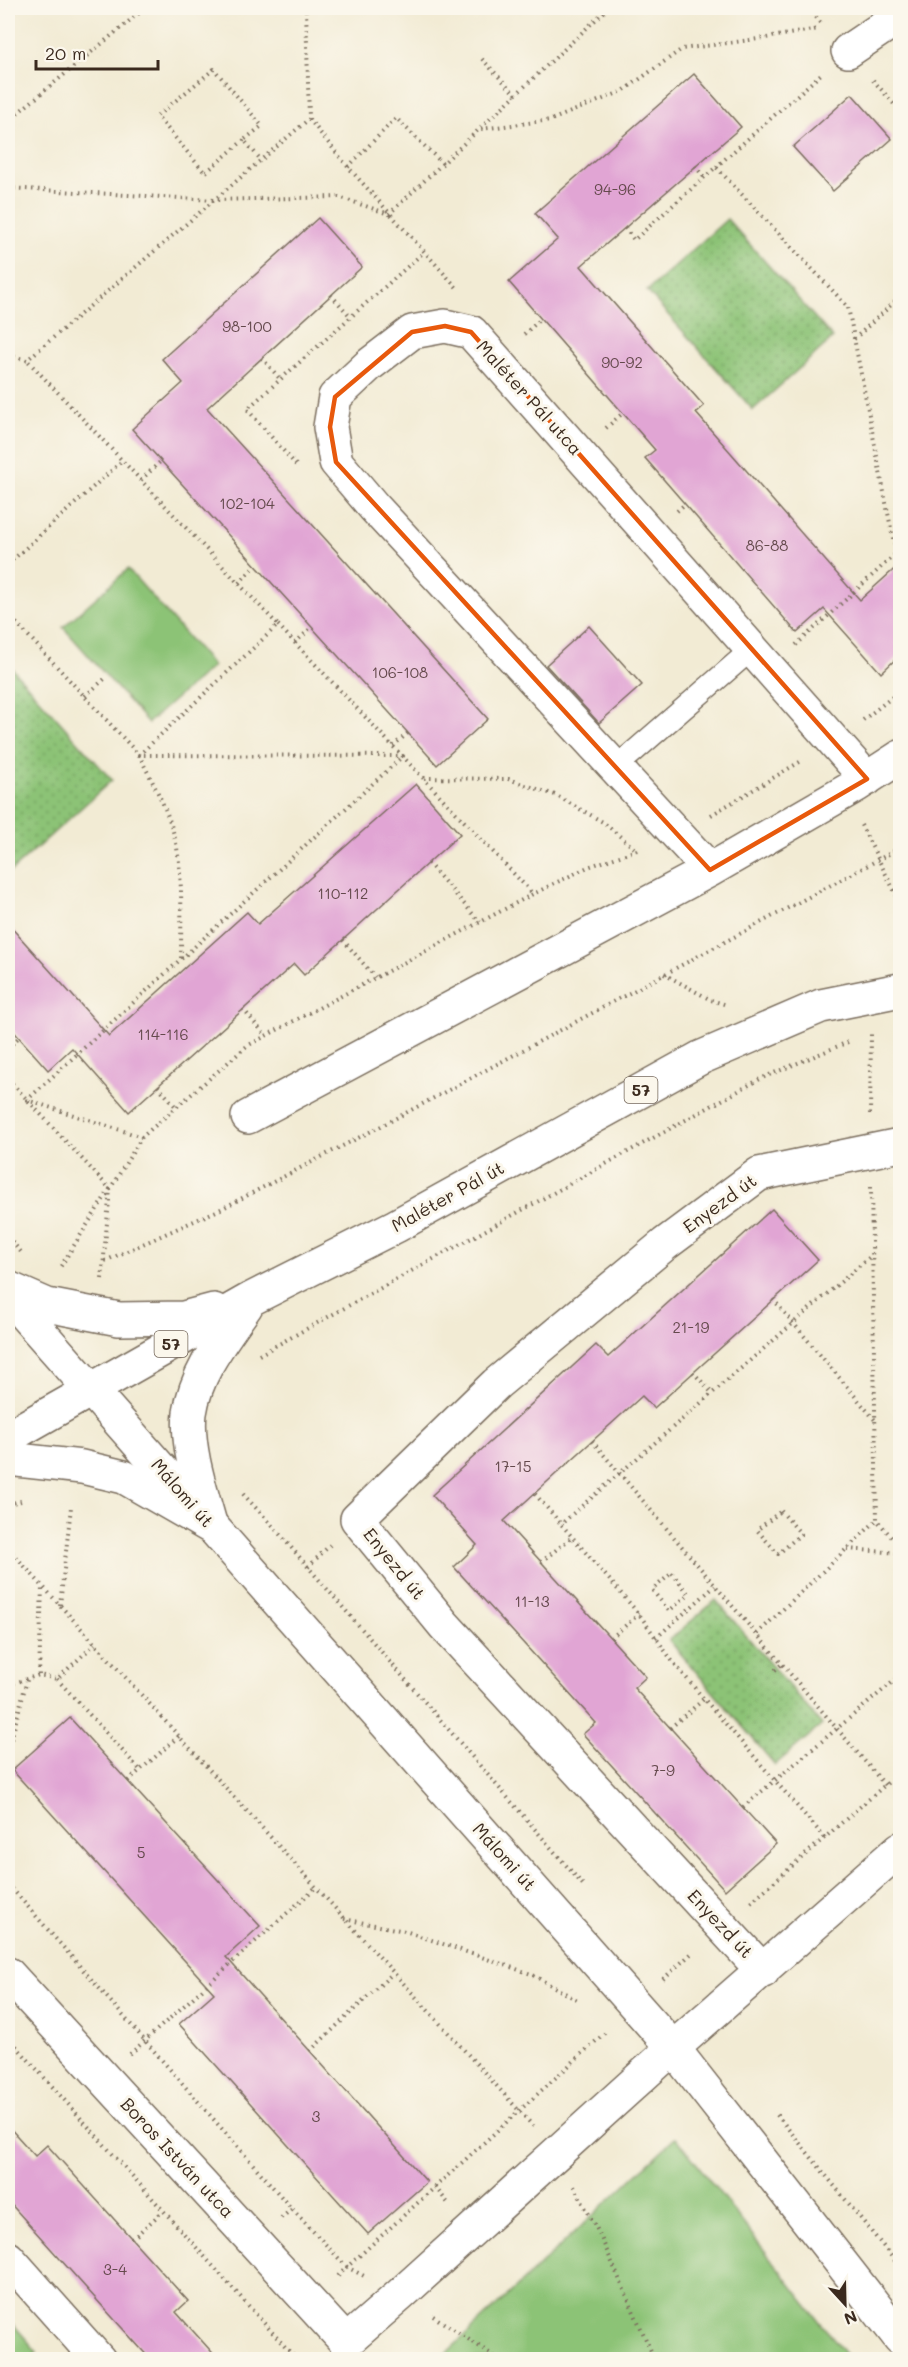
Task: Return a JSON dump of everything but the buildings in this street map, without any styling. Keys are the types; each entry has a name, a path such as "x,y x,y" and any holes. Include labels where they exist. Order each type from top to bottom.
{"street":[{"path":"848,51 900,16"},
{"name":"Maléter Pál utca","path":"710,870 374,507 336,462 330,427 335,397 369,365 412,332 445,326 471,332 752,649 855,786"},
{"path":"248,1117 710,870 855,786 900,757"},
{"name":"Maléter Pál út","path":"8,1437 250,1299 396,1226 700,1058 821,1006 900,990"},
{"name":"Enyezd út","path":"885,1148 759,1174 665,1244 496,1384 357,1520 444,1625 763,1971 900,1849"},
{"path":"8,1288 47,1305 119,1319 184,1318 250,1299"},
{"name":"Málomi út","path":"8,1296 673,2048 900,2338"},
{"path":"211,1527 190,1437 190,1413 210,1359 250,1299"},
{"path":"8,1459 82,1467 124,1477 211,1527"},
{"name":"Boros István utca","path":"8,1974 354,2350 400,2295 556,2152 763,1971"},
{"path":"8,2258 99,2360"}],"lane":[{"path":"615,768 752,649"}],"path":[{"path":"8,121 145,8"},
{"path":"27,360 309,119 306,8"},
{"path":"8,188 214,200 339,197 389,214 608,8"},
{"path":"480,129 551,120 623,91 682,49 766,38 825,27"},
{"path":"625,228 634,240 848,51 900,111"},
{"path":"482,59 516,95"},
{"path":"214,69 262,126 244,140 204,173 157,117 214,69"},
{"path":"348,167 396,118 442,164"},
{"path":"244,140 261,160"},
{"path":"695,166 705,178"},
{"path":"716,167 848,308 896,554"},
{"path":"331,296 351,317"},
{"path":"854,339 900,297"},
{"path":"8,355 27,360 533,894"},
{"path":"262,358 280,379"},
{"path":"8,564 122,460"},
{"path":"141,480 161,461"},
{"path":"789,651 900,550"},
{"path":"239,583 256,565"},
{"path":"8,614 139,755 166,810 177,848 181,898 181,958"},
{"path":"139,755 278,625"},
{"path":"295,643 312,627"},
{"path":"84,696 107,677"},
{"path":"393,746 408,733"},
{"path":"139,755 403,756"},
{"path":"27,1100 403,756"},
{"path":"423,778 508,779 555,795 603,822 637,850"},
{"path":"855,786 879,860 900,902"},
{"path":"104,1262 233,1203 387,1123 900,848"},
{"path":"428,863 480,922"},
{"path":"343,940 375,977"},
{"path":"663,974 711,1000 731,1006"},
{"path":"243,1009 265,1035"},
{"path":"860,1036 881,1030"},
{"path":"871,1032 885,1148 872,1255 877,1520 900,1546"},
{"path":"8,1048 19,1037"},
{"path":"252,1359 762,1078 849,1041"},
{"path":"8,1079 110,1189"},
{"path":"158,1086 176,1107"},
{"path":"27,1100 142,1137"},
{"path":"561,1524 872,1255"},
{"path":"773,1299 875,1420"},
{"path":"693,1372 712,1393"},
{"path":"592,1441 885,1785"},
{"path":"535,1494 639,1614 704,1699 825,1838"},
{"path":"60,1605 71,1506"},
{"path":"781,1511 801,1534 778,1554 758,1530 781,1511"},
{"path":"757,1634 877,1520"},
{"path":"542,1562 572,1537"},
{"path":"8,1548 556,2152 599,2233 655,2360"},
{"path":"847,1549 900,1553"},
{"path":"672,1573 689,1594 669,1611 652,1590 672,1573"},
{"path":"656,1638 716,1586"},
{"path":"39,1675 42,1587"},
{"path":"610,1638 639,1614"},
{"path":"57,1679 95,1644"},
{"path":"775,1670 782,1664"},
{"path":"8,1685 39,1675 57,1679 140,1770"},
{"path":"743,1807 900,1676"},
{"path":"8,1751 27,1679"},
{"path":"670,1728 704,1699"},
{"path":"128,1781 179,1736"},
{"path":"8,1884 292,2209 347,2267 722,1926 900,1772"},
{"path":"103,2078 315,1888"},
{"path":"343,1919 405,1931 531,1974 588,2006"},
{"path":"310,2051 393,1973"},
{"path":"8,2037 297,2360"},
{"path":"8,2050 14,2044"},
{"path":"776,2113 900,2266"},
{"path":"132,2239 163,2211"},
{"path":"400,2295 500,2360"}],"highlighted area":[{"path":"445,326 471,332 867,779 710,870 336,462 330,427 335,397 412,332"}],"green space":[{"path":"727,219 833,338 753,410 647,291"},
{"path":"128,569 213,666 148,723 63,627"},
{"path":"8,664 112,780 8,874"},
{"path":"716,1600 822,1725 775,1765 669,1640"},
{"path":"676,2137 849,2359 440,2359"},
{"path":"8,2318 37,2352 29,2359 8,2359"}]}
